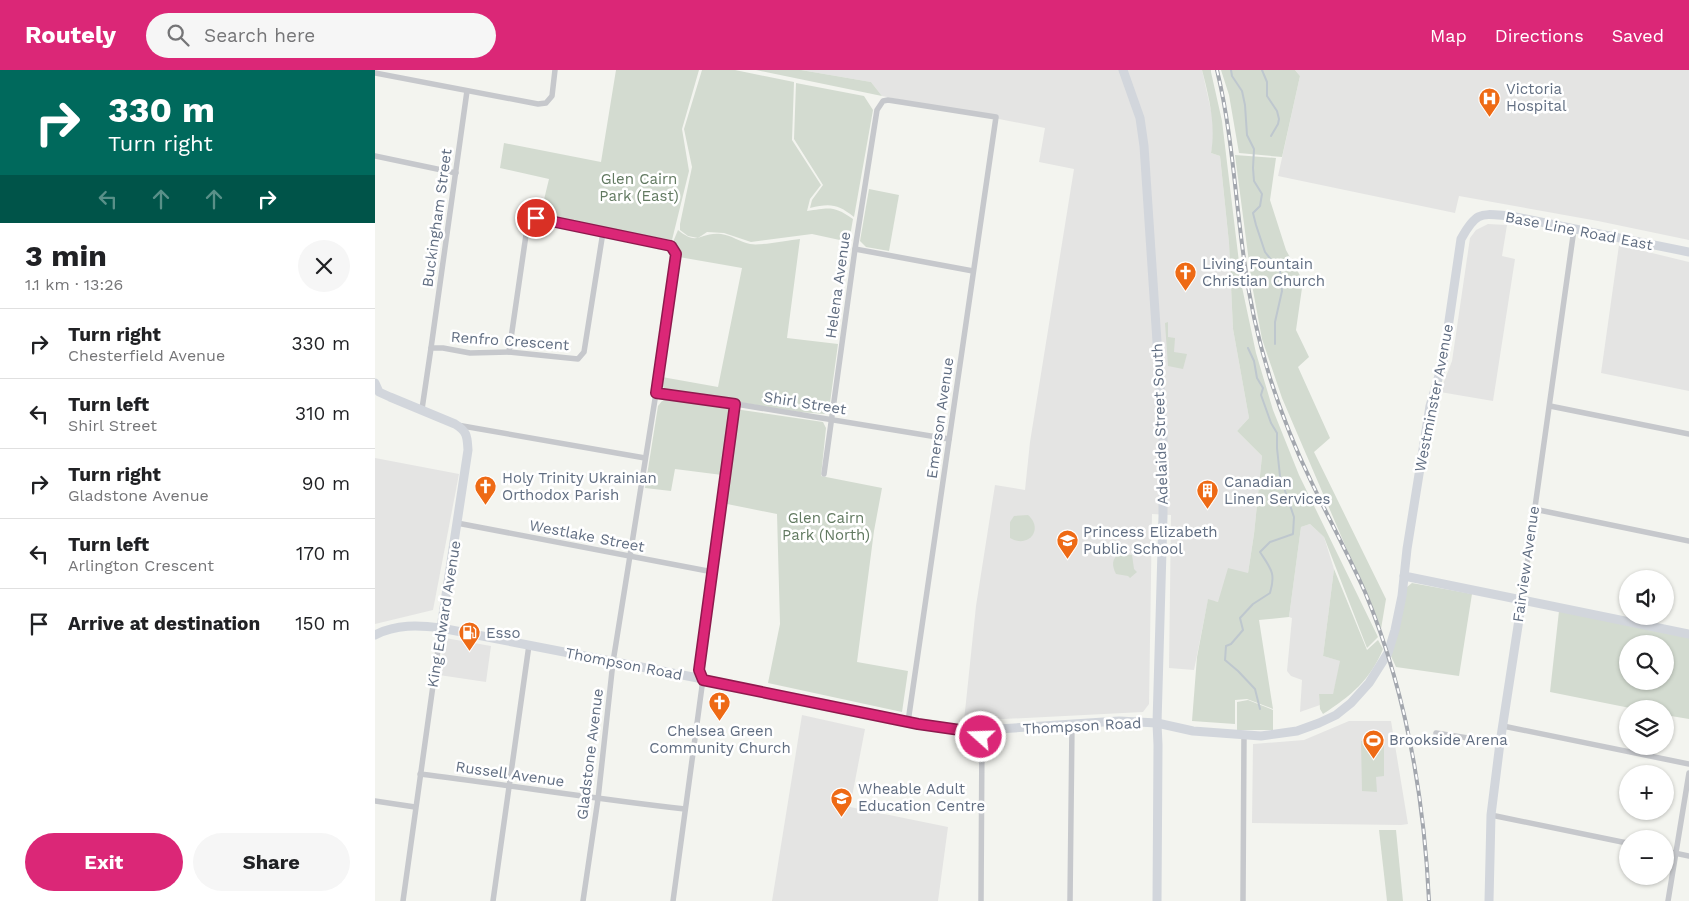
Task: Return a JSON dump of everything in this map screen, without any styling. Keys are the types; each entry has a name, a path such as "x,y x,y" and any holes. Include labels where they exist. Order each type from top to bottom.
{"street":[{"path":"375,73 538,104 546,103 552,96 555,70"},
{"name":"Adelaide Street South","path":"1123,70 1140,118 1144,146 1163,432 1163,516 1157,723 1157,901"},
{"name":"Buckingham Street","path":"431,348 467,90"},
{"name":"Emerson Avenue","path":"883,101 997,116 908,722"},
{"name":"Helena Avenue","path":"824,474 855,249 877,110 883,101"},
{"path":"375,156 456,173"},
{"name":"Base Line Road East","path":"1471,222 1484,214 1511,216 1689,252"},
{"path":"509,352 527,228 530,221 536,218 603,232"},
{"name":"Westminster Avenue","path":"1403,576 1430,406 1443,362 1461,239 1471,222"},
{"name":"Fairview Avenue","path":"1492,901 1491,815 1575,229"},
{"name":"Renfro Crescent","path":"422,409 431,348 471,352 509,352 578,359 584,352 603,232"},
{"name":"Gladstone Avenue","path":"583,901 613,662 676,254 671,246 603,232"},
{"path":"855,249 973,271"},
{"path":"376,389 455,424 645,458"},
{"name":"Shirl Street","path":"656,393 949,439"},
{"path":"673,901 703,680 699,670 735,404"},
{"path":"1550,406 1689,434"},
{"name":"King Edward Avenue","path":"403,901 467,450 467,437 464,429 455,424"},
{"path":"1534,509 1689,541"},
{"name":"Westlake Street","path":"457,523 713,572"},
{"path":"1403,576 1689,634"},
{"name":"Thompson Road","path":"375,635 405,626 422,625 441,628 908,722 959,730 1119,722 1157,723 1193,731 1261,736 1297,731 1336,715 1351,704 1372,679 1388,653 1395,630 1403,576"},
{"path":"493,901 529,645"},
{"path":"1070,901 1072,725"},
{"path":"1503,726 1689,764"},
{"path":"981,730 981,901"},
{"path":"1436,733 1500,743"},
{"path":"1243,901 1244,735"},
{"path":"1668,901 1689,773"},
{"name":"Russell Avenue","path":"420,774 509,785 597,799 685,809"},
{"path":"375,801 415,807"},
{"path":"1491,815 1619,841"},
{"path":"1674,853 1689,856"}],"shaded area":[{"path":"801,70 1202,70 1212,115 1214,138 1211,153 1220,156 1229,243 1233,329 1249,418 1237,431 1262,456 1248,573 1218,602 1208,600 1194,670 1169,668 1171,515 1152,514 1149,704 1143,712 964,721 976,606 995,485 1025,490 1030,442 1074,169 1039,162 1045,128 882,96 871,82"},
{"name":"Victoria Hospital","path":"1295,70 1689,70 1689,240 1598,221 1459,196 1455,213 1278,176 1300,76"},
{"path":"1488,224 1507,225 1502,256 1515,259 1493,401 1440,392 1452,361 1470,238 1476,230"},
{"path":"1619,245 1689,262 1689,391 1601,373"},
{"path":"375,458 459,474 433,610 375,624"},
{"path":"1310,524 1324,537 1334,569 1323,656 1341,661 1333,695 1319,694 1320,705 1300,712 1302,680 1291,676 1287,671 1292,618 1289,617 1301,527"},
{"path":"445,638 491,646 486,682 439,675"},
{"name":"Wheable Adult Education Centre","path":"802,715 865,729 850,807 948,827 938,901 772,901"},
{"path":"1349,721 1391,721 1408,824 1252,823 1253,744 1304,740"}],"green space":[{"name":"Glen Cairn Park (East)","path":"616,70 699,70 682,129 689,171 672,240 540,216 549,179 500,168 504,143 601,162"},
{"path":"702,70 735,70 794,82 792,140 821,185 810,199 807,211 831,209 840,211 853,219 849,242 812,234 751,242 724,233 707,232 698,238 688,236 680,230 692,167 684,129"},
{"path":"756,70 801,70 871,82 882,96"},
{"path":"1202,70 1211,70 1222,121 1242,287 1256,353 1273,410 1299,475 1378,637 1367,648 1324,537 1310,524 1301,527 1289,617 1259,620 1273,709 1247,699 1235,700 1235,724 1192,721 1197,657 1208,599 1218,602 1228,568 1248,573 1262,456 1237,431 1249,418 1233,329 1229,243 1220,156 1211,153 1212,122"},
{"path":"1221,70 1295,70 1300,76 1282,157 1239,153 1229,95"},
{"path":"796,83 864,96 873,110 854,217 838,207 823,205 810,208 812,200 823,185 794,139"},
{"path":"1235,155 1276,158 1270,200 1286,250 1303,281 1296,330 1309,357 1298,367 1330,438 1314,452 1386,599 1381,629 1282,398 1262,339 1252,285"},
{"path":"869,189 899,195 889,251 866,247 860,241"},
{"path":"678,230 690,238 721,234 746,243 755,244 800,239 787,338 838,344 829,410 825,414 799,412 666,390 661,385 662,377 718,387 742,268 679,257 679,249 673,242"},
{"path":"1168,322 1168,337 1175,338 1174,352 1187,354 1183,369 1168,366 1165,323"},
{"name":"Glen Cairn Park (North)","path":"667,399 823,422 826,428 821,476 882,488 874,531 857,662 908,671 902,712 768,683 780,624 777,514 727,504 730,476 675,469 671,491 645,488 658,406"},
{"path":"1028,515 1033,520 1035,526 1032,536 1023,541 1010,538 1010,522 1014,516"},
{"path":"1120,554 1132,555 1134,569 1137,572 1130,578 1116,574 1113,565 1114,560"},
{"path":"1334,569 1367,650 1378,640 1383,649 1372,670 1359,686 1323,714 1320,709 1319,694 1333,694 1340,661 1323,656"},
{"path":"1412,583 1472,594 1459,676 1396,667 1391,656 1407,587"},
{"path":"1559,611 1619,625 1626,625 1689,638 1689,719 1674,716 1674,700 1619,700 1619,706 1550,692"},
{"path":"1248,700 1273,710 1273,730 1237,730 1237,702"},
{"name":"Brookside Arena","path":"1384,740 1384,776 1376,777 1377,792 1362,791 1361,741"},
{"path":"1379,830 1396,830 1403,901 1387,901"}],"waterway":[{"path":"1231,70 1232,76 1242,91 1247,135 1254,149 1254,181 1262,194 1260,206 1253,213 1265,252 1280,271 1282,291 1275,322 1275,344"},
{"path":"1262,70 1267,82 1267,96 1277,111 1279,119 1271,136"},
{"path":"1248,348 1254,361 1257,378 1263,388 1261,395 1271,423 1277,433 1280,476 1294,517 1293,534 1270,542 1260,552 1271,571 1273,581 1270,593 1253,604 1240,618 1243,630 1231,644 1226,646 1225,660 1255,689 1260,709"}],"railway":[{"path":"1217,70 1230,140 1246,274 1262,349 1274,391 1293,442 1365,592 1392,667 1411,744 1423,822 1429,901"}],"place":[{"name":"Victoria Hospital","path":"1490,117"},
{"name":"Living Fountain Christian Church","path":"1186,292"},
{"name":"Holy Trinity Ukrainian Orthodox Parish","path":"486,506"},
{"name":"Canadian Linen Services","path":"1208,510"},
{"name":"Princess Elizabeth Public School","path":"1067,560"},
{"name":"Esso","path":"470,652"},
{"name":"Chelsea Green Community Church","path":"720,722"},
{"name":"Brookside Arena","path":"1373,759"},
{"name":"Wheable Adult Education Centre","path":"842,817"}],"route":[{"path":"536,218 671,246 676,254 656,393 735,404 699,670 703,680 918,724 967,731 981,730 981,737"}]}
